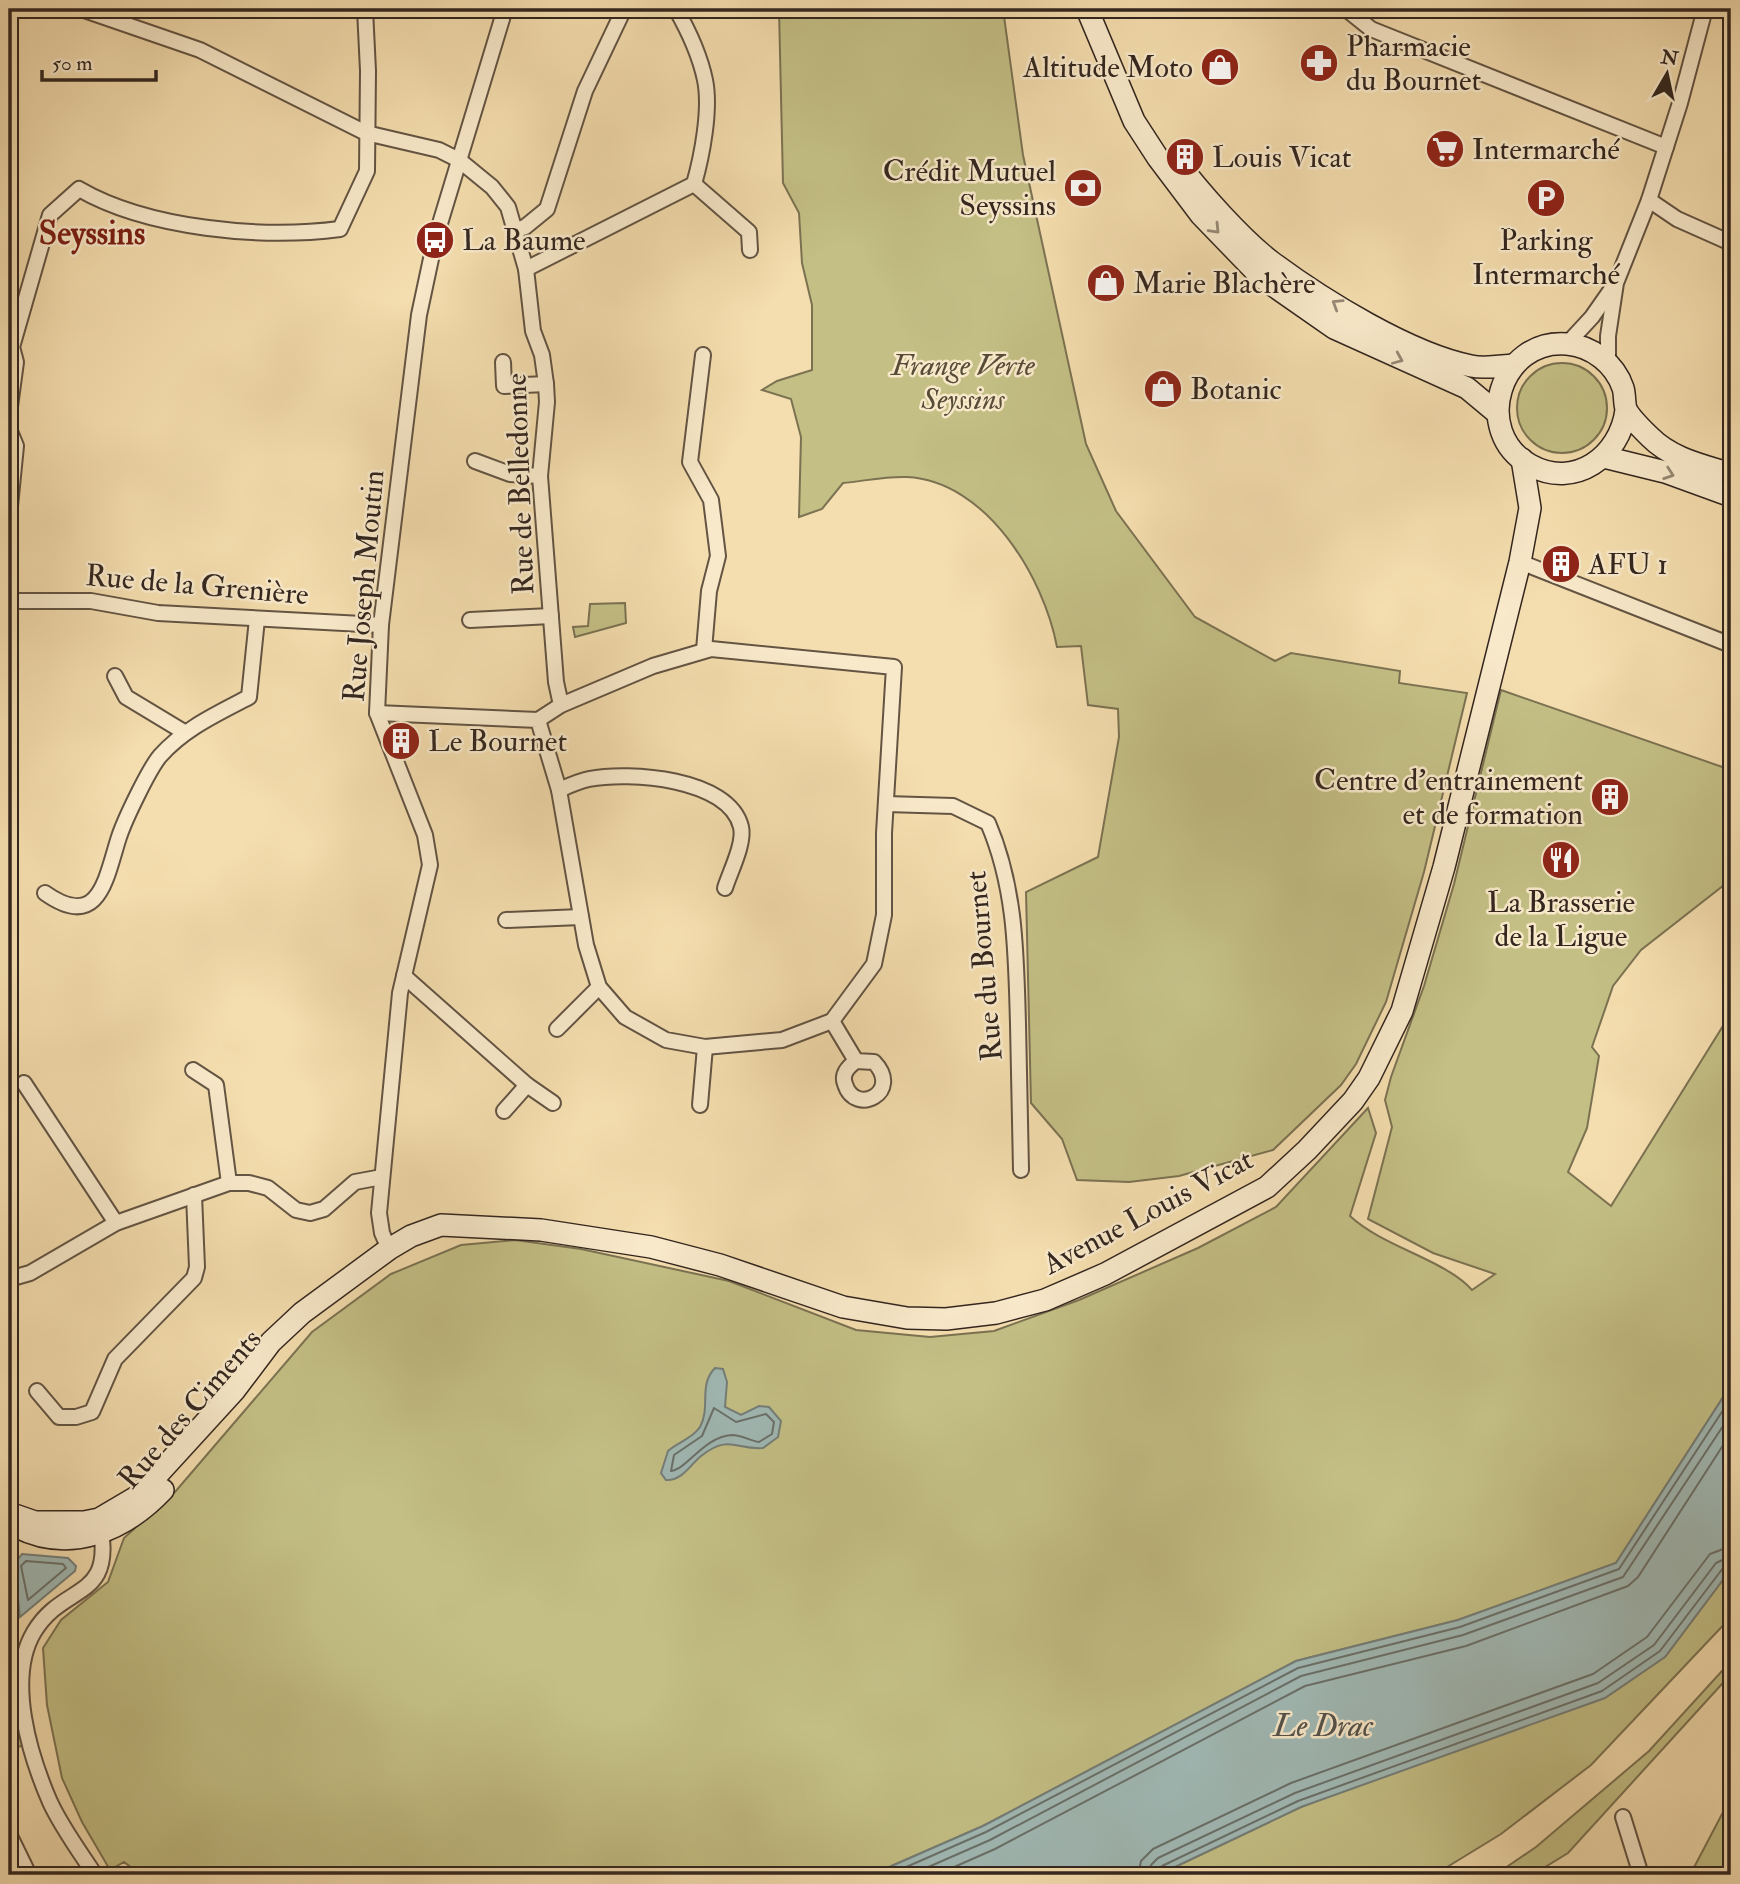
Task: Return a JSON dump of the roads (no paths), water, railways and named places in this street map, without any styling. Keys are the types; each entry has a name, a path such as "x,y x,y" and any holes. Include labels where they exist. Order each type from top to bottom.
{"main road":[{"path":"1087,9 1124,91 1134,121 1185,196 1261,277 1334,328 1467,388 1497,414"},
{"path":"1124,91 1146,116 1182,169 1271,262 1342,307 1425,350 1467,365 1513,365"},
{"path":"1567,344 1589,350 1608,363 1622,385 1626,410 1620,436 1604,457 1585,469 1563,473 1541,470 1522,459 1507,444 1497,414 1500,388 1513,365 1544,346 1567,344"},
{"path":"1626,410 1665,451 1731,474"},
{"path":"1604,457 1652,468 1731,496"},
{"path":"1522,459 1530,508"},
{"path":"1530,508 1545,488 1563,473"},
{"name":"Avenue Louis Vicat","path":"392,1254 455,1233 499,1227 586,1236 650,1247 720,1265 842,1307 907,1318 946,1320 996,1313 1045,1300 1105,1274 1267,1187 1307,1150 1353,1101 1369,1078 1402,1011 1444,867 1520,562 1530,508"},
{"name":"Rue des Ciments","path":"101,1526 155,1479 290,1323 392,1254"},
{"path":"9,1513 35,1522 101,1526"},
{"path":"9,1522 29,1533 59,1539 101,1526"}],"street":[{"name":"Rue de Belledonne","path":"81,9 200,50 366,132 439,150 459,160 492,187 508,207 526,269 533,331 542,355 546,384 547,402 540,476 561,705"},
{"path":"9,414 16,362 10,348 50,215 79,189 109,206 176,223 312,233 340,229 367,171 368,71 365,9"},
{"name":"Rue Joseph Moutin","path":"392,1254 382,1233 379,1213 382,1177 404,976 430,865 425,835 377,713 381,625 419,315 435,240 505,9"},
{"path":"516,230 526,227 547,209 585,91 624,9"},
{"path":"526,269 694,184 701,161 706,81 687,29 676,9"},
{"path":"1346,9 1371,29 1666,147"},
{"path":"1608,363 1608,336 1616,283 1649,200 1705,9"},
{"path":"694,184 749,232 750,250"},
{"path":"1649,200 1678,219 1731,243"},
{"path":"1567,344 1592,317 1616,283"},
{"path":"703,355 690,462 711,500 718,556 709,591 704,650"},
{"path":"503,362 505,386 546,384"},
{"path":"9,429 16,446 12,464 9,516"},
{"path":"475,461 510,474 540,476"},
{"path":"1520,562 1731,645"},
{"name":"Rue de la Grenière","path":"9,601 91,601 158,613 381,625"},
{"path":"470,620 551,616"},
{"path":"45,893 62,905 83,906 94,901 106,884 120,835 158,758 184,732 249,697 257,619"},
{"path":"377,713 538,720 561,705 653,666 704,650 732,650 894,667 884,915 874,964 832,1021 782,1040 705,1047 666,1040 625,1017 599,987 581,917 559,790 538,720"},
{"path":"115,676 125,697 184,732"},
{"path":"559,790 588,779 635,775 670,780 710,794 735,810 742,830 724,888"},
{"name":"Rue du Bournet","path":"887,804 953,806 988,823 1003,857 1011,895 1016,952 1021,1170"},
{"path":"506,920 581,917"},
{"path":"404,976 527,1085 554,1103"},
{"path":"556,1029 599,987"},
{"path":"832,1021 856,1061"},
{"path":"700,1105 705,1047"},
{"path":"193,1070 216,1085 229,1183"},
{"path":"24,1083 116,1223"},
{"path":"504,1111 527,1085"},
{"path":"9,1279 30,1272 116,1223 229,1183 249,1183 268,1188 296,1210 310,1213 324,1209 355,1182 382,1177"},
{"path":"37,1391 59,1417 76,1417 92,1412 116,1359 194,1278 197,1267 194,1195"},
{"path":"95,1875 51,1804 29,1735 22,1683 23,1664 33,1633 53,1610 88,1588 96,1578 103,1558 101,1526"},
{"path":"1623,1817 1641,1875"},
{"path":"10,1841 29,1875"}],"water":[{"path":"715,1368 723,1369 727,1382 725,1407 741,1415 759,1406 769,1407 781,1421 778,1437 763,1448 726,1444 711,1449 677,1478 666,1480 661,1473 668,1451 693,1435 700,1427 705,1412 707,1382"},
{"name":"Le Drac","path":"1731,1385 1731,1569 1665,1657 1605,1698 1301,1807 1158,1875 871,1875 983,1826 1296,1661 1458,1620 1616,1563"},
{"path":"22,1554 68,1558 76,1566 75,1571 20,1617 14,1564"}],"place":[{"name":"Pharmacie du Bournet","path":"1319,63"},
{"name":"Altitude Moto","path":"1220,67"},
{"name":"Intermarché","path":"1445,149"},
{"name":"Louis Vicat","path":"1185,157"},
{"name":"Crédit Mutuel Seyssins","path":"1083,188"},
{"name":"Parking Intermarché","path":"1546,198"},
{"name":"La Baume","path":"435,240"},
{"name":"Marie Blachère","path":"1106,283"},
{"name":"Botanic","path":"1163,389"},
{"name":"AFU 1","path":"1561,564"},
{"name":"Le Bournet","path":"401,741"},
{"name":"Centre d'entrainement et de formation","path":"1610,797"},
{"name":"La Brasserie de la Ligue","path":"1561,860"}],"district":[{"name":"Seyssins","path":"92,233"}],"park label":[{"name":"Frange Verte Seyssins","path":"963,382"}]}
